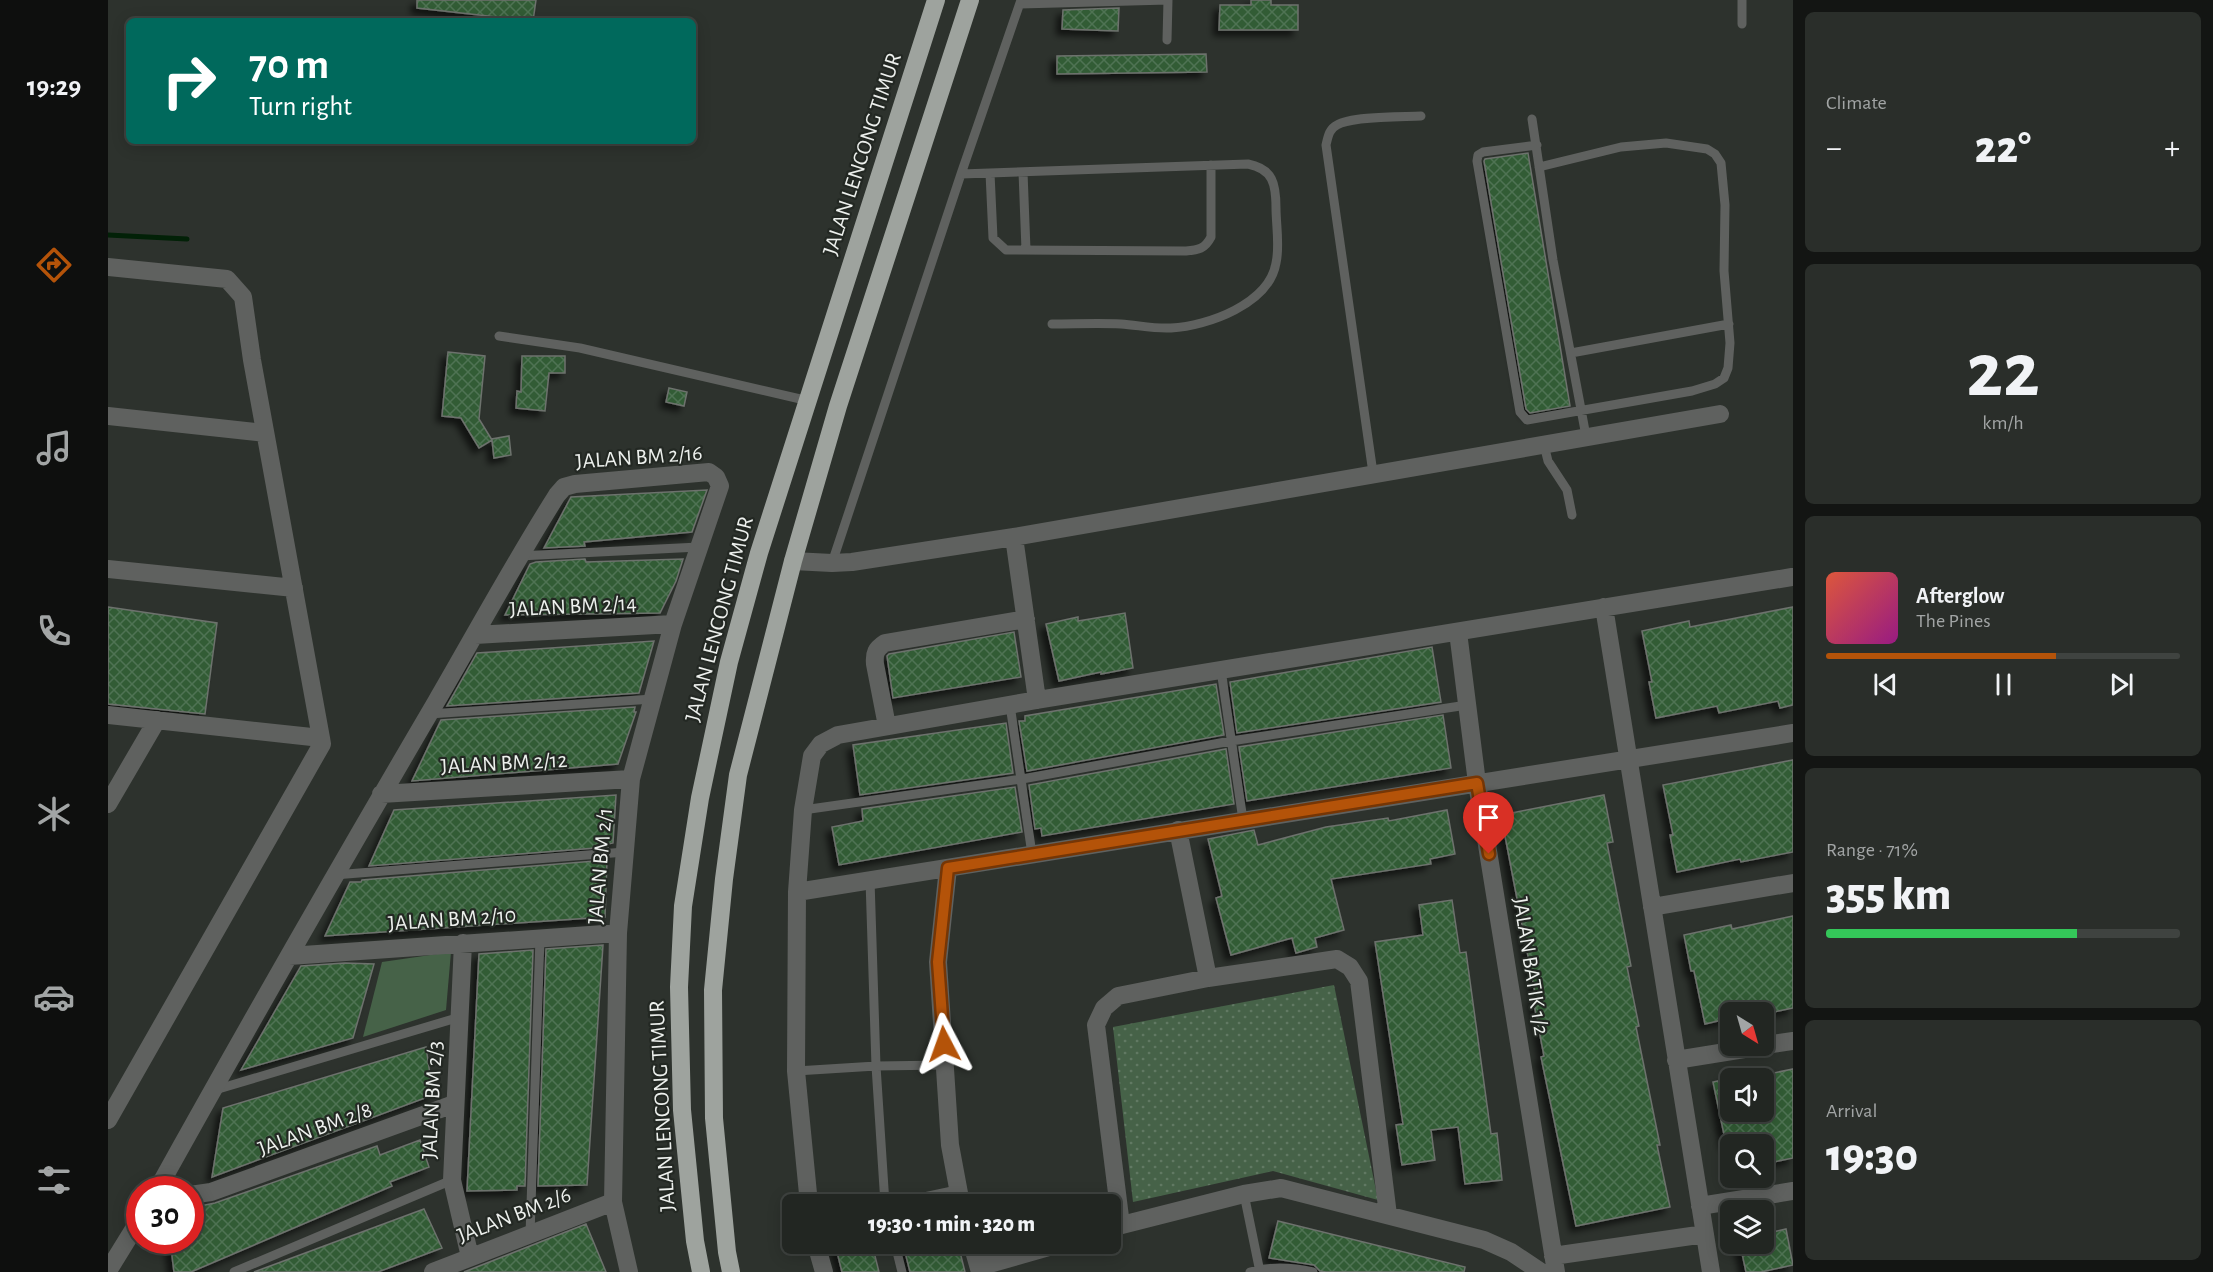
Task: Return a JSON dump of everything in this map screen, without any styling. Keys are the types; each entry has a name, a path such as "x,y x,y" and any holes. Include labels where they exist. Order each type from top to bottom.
{"highway":[{"name":"JALAN LENCONG TIMUR","path":"701,1272 695,1241 682,1110 679,987 683,906 699,798 729,662 759,553 936,0"},
{"path":"731,1272 714,1118 712,990 738,775 793,561 838,406 970,0"}],"street":[{"path":"108,267 227,279 243,297 265,433 322,744 108,1120"},
{"path":"793,561 832,563 1014,537 1720,414"},
{"path":"108,416 265,433"},
{"name":"JALAN BM 2/16","path":"518,556 564,487 575,484 709,472 716,477"},
{"name":"JALAN BM 2/1","path":"629,1272 613,1202 618,933 631,779 673,624 720,486 716,477"},
{"path":"1014,537 1037,700"},
{"path":"165,1176 334,875 475,635 518,556"},
{"path":"108,568 294,588"},
{"path":"808,1194 796,1071 797,892 803,810 812,756 821,744 838,735 1037,700 1792,577"},
{"path":"1604,607 1711,1272"},
{"path":"887,726 875,664 874,656 877,648 885,643 1026,619"},
{"name":"JALAN BM 2/14","path":"475,635 673,624"},
{"name":"JALAN BATIK 1/2","path":"1458,632 1477,783 1554,1264"},
{"path":"108,715 321,738"},
{"path":"108,804 157,720"},
{"path":"797,892 1793,733"},
{"name":"JALAN BM 2/12","path":"381,794 631,779"},
{"path":"1178,830 1208,978"},
{"path":"948,868 938,962 950,1145 958,1194"},
{"path":"1652,907 1793,883"},
{"name":"JALAN BM 2/10","path":"289,956 463,942 618,933"},
{"name":"JALAN BM 2/3","path":"463,942 452,1180 470,1257"},
{"path":"1112,1194 1096,1025 1104,1008 1118,996 1208,978 1336,958 1350,967 1359,981 1388,1215"},
{"path":"1774,1044 1793,1041"},
{"path":"1677,1060 1720,1053"},
{"name":"JALAN BM 2/8","path":"204,1193 454,1104"},
{"path":"1121,1225 1244,1194 1281,1188 1484,1240 1511,1252 1541,1272"},
{"path":"1700,1206 1793,1191"},
{"name":"JALAN BM 2/6","path":"433,1272 613,1202"},
{"path":"1554,1264 1705,1234"},
{"path":"109,1271 126,1242"},
{"path":"819,1254 824,1272"},
{"path":"975,1254 980,1269 1027,1254"}],"lane":[{"path":"832,563 1020,2 1168,0 1167,40"},
{"path":"1742,0 1742,24"},
{"path":"1373,473 1326,145 1328,134 1335,125 1347,120 1421,116"},
{"path":"1532,119 1553,260 1586,436"},
{"path":"1537,145 1483,152 1478,155 1477,161 1520,412 1527,420 1692,391 1715,384 1724,378 1728,368 1730,343 1724,271 1725,206 1721,163 1715,154 1707,149 1666,143 1621,147 1539,167"},
{"path":"961,174 1248,164 1260,166 1267,171 1272,180 1276,202 1276,263 1268,282 1257,295 1237,310 1208,321 1170,328 1118,324 1052,324"},
{"path":"990,173 993,238 1006,250 1199,250 1207,246 1211,237 1211,165"},
{"path":"1023,172 1026,250"},
{"path":"1571,353 1729,324"},
{"path":"499,336 580,348 809,401"},
{"path":"1544,445 1548,461 1562,479 1567,490 1572,515"},
{"path":"518,556 699,547"},
{"path":"1221,670 1243,820"},
{"path":"429,714 653,699"},
{"path":"1010,705 1032,854"},
{"path":"803,810 1022,779 1231,741 1467,705"},
{"path":"334,875 625,852"},
{"path":"870,880 876,1066 884,1194"},
{"path":"530,1235 540,937"},
{"path":"212,1091 460,1017"},
{"path":"796,1071 945,1065"},
{"path":"234,1272 249,1269 452,1180"},
{"path":"1244,1194 1260,1271"},
{"path":"898,1254 902,1272"},
{"path":"1250,1272 1274,1267 1313,1272"}],"green space":[{"path":"451,952 446,1010 363,1037 382,962"},
{"path":"1334,985 1378,1200 1273,1171 1133,1202 1113,1027"}],"building":[{"path":"417,0 536,0 533,18 506,18 417,8"},
{"path":"1251,0 1271,0 1271,5 1298,5 1298,30 1219,30 1220,5 1251,5"},
{"path":"1119,8 1118,31 1062,29 1063,10"},
{"path":"1206,54 1207,72 1057,74 1057,56"},
{"path":"1528,153 1570,406 1530,413 1526,409 1484,161"},
{"path":"448,352 485,356 479,419 492,440 479,448 461,418 442,416"},
{"path":"522,356 565,356 565,373 549,373 545,411 516,408 517,391 521,392"},
{"path":"669,388 687,392 684,406 666,402"},
{"path":"509,436 511,455 494,458 492,439"},
{"path":"707,490 692,532 584,542 585,546 544,548 571,497"},
{"path":"585,559 586,562 683,559 676,581 660,613 505,615 530,564"},
{"path":"108,607 217,623 205,714 108,704"},
{"path":"1793,607 1793,705 1780,708 1778,701 1719,713 1717,706 1656,718 1642,631 1689,621 1690,627"},
{"path":"1125,613 1133,668 1059,681 1046,624 1078,617 1078,621"},
{"path":"1014,632 1021,677 893,698 887,656 889,654"},
{"path":"654,641 639,693 447,706 477,653"},
{"path":"1432,647 1441,702 1237,733 1230,682"},
{"path":"1216,684 1224,735 1027,771 1019,721 1025,721 1025,716"},
{"path":"635,707 634,712 636,712 618,764 412,781 441,720"},
{"path":"1443,715 1451,768 1247,801 1239,747"},
{"path":"1006,723 1013,773 860,795 853,745"},
{"path":"1226,749 1234,804 1042,836 1041,828 1035,829 1029,785"},
{"path":"1793,760 1793,852 1741,862 1740,859 1677,872 1670,835 1673,835 1663,785"},
{"path":"1015,787 1022,832 839,865 832,827 863,821 862,809"},
{"path":"616,795 613,843 608,844 608,847 369,866 394,810"},
{"path":"1604,795 1613,842 1607,843 1631,966 1627,967 1639,1026 1636,1027 1670,1207 1576,1226 1541,1057 1544,1056 1533,999 1536,998 1501,815"},
{"path":"1447,810 1455,854 1430,859 1431,864 1331,879 1344,930 1315,938 1317,947 1296,953 1292,938 1231,955 1216,898 1222,896 1208,839 1254,830 1258,845 1326,827 1388,818 1389,821"},
{"path":"607,860 605,917 325,936 350,882"},
{"path":"1452,900 1460,953 1466,952 1491,1134 1497,1133 1502,1180 1465,1184 1458,1127 1431,1130 1435,1160 1402,1165 1396,1125 1403,1124 1375,942 1423,935 1419,905"},
{"path":"1793,916 1793,1008 1774,1012 1774,1002 1720,1002 1720,1021 1705,1024 1684,935 1731,925 1732,929"},
{"path":"603,945 587,1185 538,1186 546,949"},
{"path":"533,950 525,1186 517,1186 517,1190 467,1191 479,954"},
{"path":"374,964 353,1038 241,1070 301,966"},
{"path":"426,1047 433,1095 212,1177 223,1108"},
{"path":"1793,1069 1793,1158 1774,1162 1774,1134 1724,1134 1721,1122 1774,1122 1774,1073"},
{"path":"1720,1080 1720,1115 1713,1082"},
{"path":"420,1140 429,1167 390,1182 392,1186 191,1272 174,1272 172,1254 204,1254 204,1205 377,1146 380,1155"},
{"path":"424,1209 442,1248 378,1272 254,1272"},
{"path":"1278,1221 1465,1267 1464,1272 1326,1272 1320,1271 1314,1265 1269,1258"},
{"path":"586,1224 606,1272 464,1272"},
{"path":"1786,1229 1793,1265 1761,1272 1746,1272 1742,1254 1774,1254 1774,1232"},
{"path":"838,1254 874,1254 879,1272 842,1272"},
{"path":"906,1254 960,1254 965,1272 910,1272"}],"waterway":[{"path":"108,235 187,239"}],"route":[{"path":"944,1044 938,962 948,868 1477,783 1489,854"}]}
